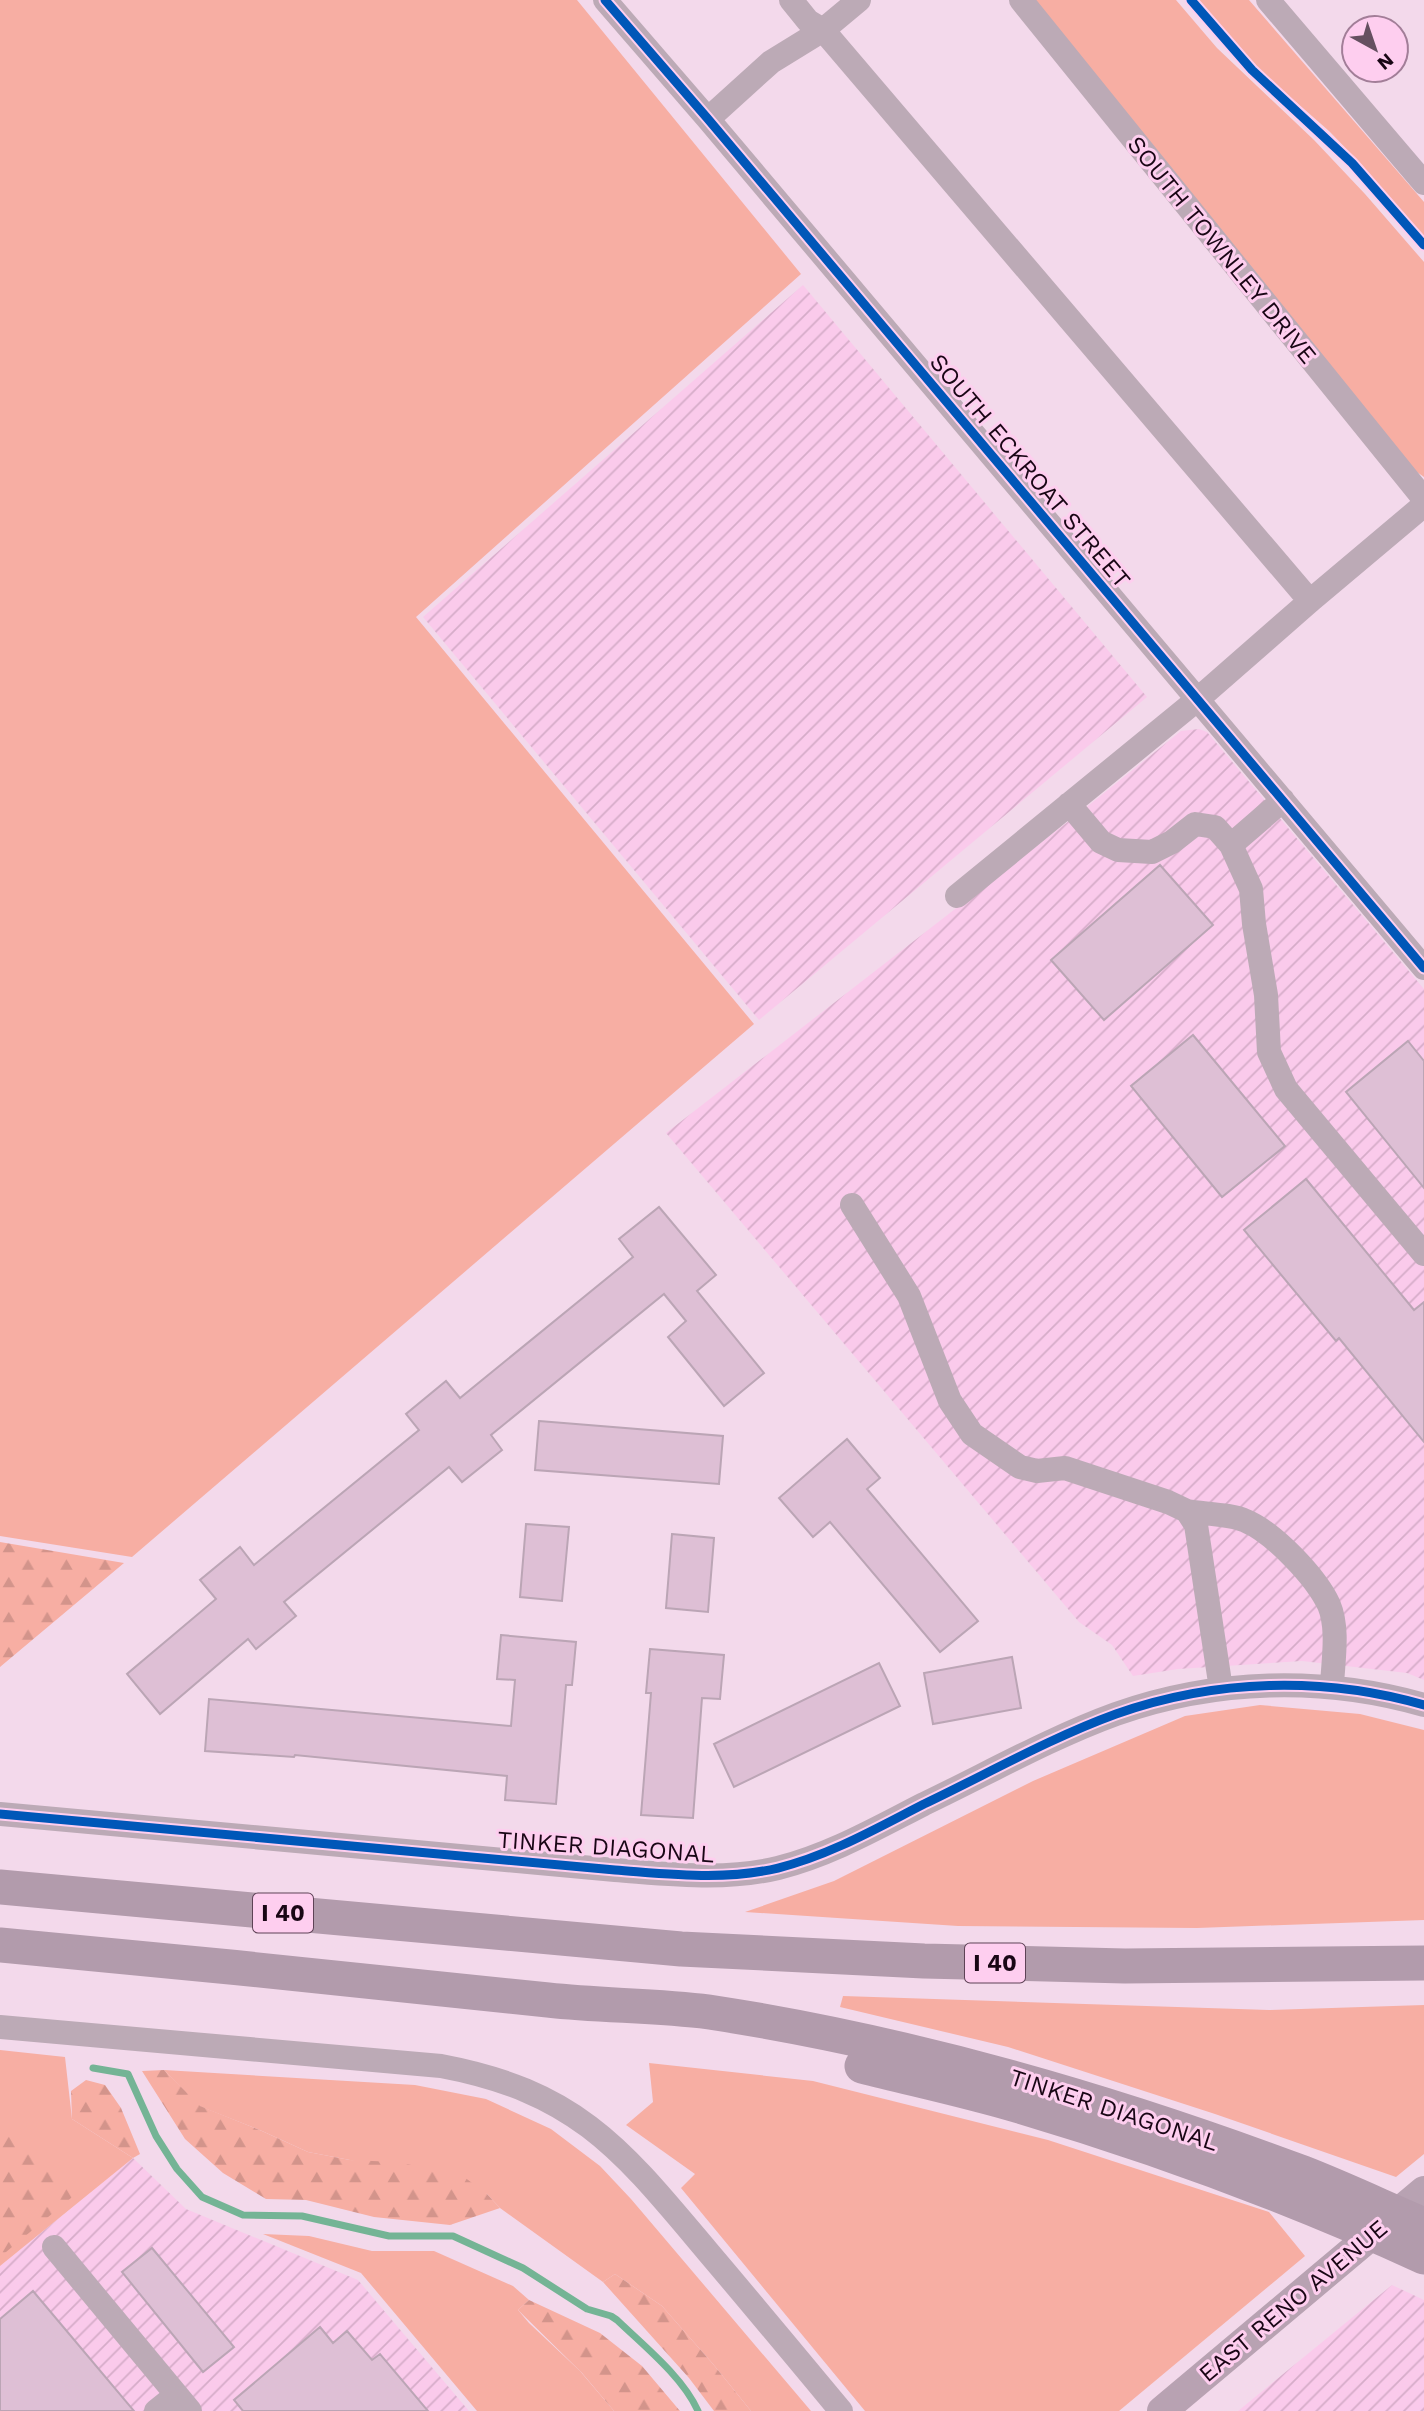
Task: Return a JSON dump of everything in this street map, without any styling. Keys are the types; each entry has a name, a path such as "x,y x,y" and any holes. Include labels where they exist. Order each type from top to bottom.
{"highway":[{"name":"I 40","path":"0,1887 681,1949 924,1961 1112,1965 1424,1963"},
{"name":"TINKER DIAGONAL","path":"0,1945 225,1965 575,2003 706,2012 855,2040 1026,2080 1164,2124 1306,2174 1424,2225"},
{"path":"575,2003 846,2061 1016,2105 1147,2148 1278,2196 1424,2257"}],"main road":[{"name":"EAST RENO AVENUE","path":"1162,2411 1424,2191"}],"street":[{"name":"SOUTH ECKROAT STREET","path":"605,0 1424,968"},
{"path":"791,0 808,21 823,30 1310,601"},
{"path":"708,119 771,62 823,30 859,0"},
{"name":"SOUTH TOWNLEY DRIVE","path":"1021,0 1424,499"},
{"path":"1269,0 1424,183"},
{"path":"957,896 1198,699 1424,505"},
{"path":"1231,845 1283,800"},
{"path":"1069,804 1101,842 1118,850 1152,852 1172,842 1195,824 1214,827 1231,845 1251,889 1266,995 1269,1052 1286,1089 1424,1254"},
{"path":"852,1205 909,1296 950,1401 972,1434 1020,1467 1037,1471 1065,1468 1168,1502 1187,1511 1245,1520 1282,1545 1311,1577 1330,1606 1335,1641 1332,1686"},
{"path":"1187,1511 1196,1525 1221,1689"},
{"name":"TINKER DIAGONAL","path":"0,1814 707,1877 779,1867 842,1845 1067,1734 1151,1703 1221,1689 1332,1686 1424,1705"},
{"path":"0,2027 441,2066 470,2071 519,2087 582,2120 634,2165 841,2411"},
{"path":"54,2247 183,2403 156,2411"}],"shaded area":[{"path":"803,285 1147,697 759,1020 423,617"},
{"path":"1199,729 1207,732 1424,989 1424,1680 1407,1673 1302,1661 1178,1669 1133,1676 1112,1645 1079,1622 666,1133 1181,731"},
{"path":"133,2158 186,2209 358,2280 469,2411 0,2411 0,2266"},
{"path":"1392,2285 1424,2300 1424,2411 1238,2411"}],"green space":[{"path":"0,0 577,0 801,274 416,617 754,1024 132,1557 0,1536"},
{"path":"1032,0 1176,0 1217,48 1314,140 1424,262 1424,477 1410,467"},
{"path":"1196,0 1249,0 1424,202 1424,238 1361,164 1329,131 1264,74"},
{"path":"0,1542 124,1563 0,1667"},
{"path":"1260,1705 1360,1714 1424,1730 1424,1920 1197,1928 958,1926 745,1912 834,1881 1033,1781 1185,1716"},
{"path":"843,1996 1269,2010 1424,2005 1424,2154 1396,2177 1215,2114 1008,2047 840,2007"},
{"path":"0,2050 65,2057 72,2119 133,2158 0,2266"},
{"path":"649,2063 813,2081 1048,2140 1269,2212 1305,2256 1119,2411 865,2411 681,2188 695,2174 626,2125 653,2102"},
{"path":"164,2070 415,2085 486,2099 551,2129 600,2166 631,2199 811,2411 751,2411 662,2306 615,2274 603,2282 500,2208 487,2194 308,2152 199,2106"},
{"path":"164,2070 200,2106 308,2152 350,2160 395,2162 460,2174 487,2194 500,2208 450,2225 374,2217 306,2200 266,2199 223,2173 185,2139 142,2071"},
{"path":"86,2080 105,2085 121,2108 140,2154 133,2158 72,2119 71,2091"},
{"path":"0,2121 27,2153 77,2193 0,2257"},
{"path":"263,2234 309,2236 372,2251 434,2251 513,2286 529,2300 518,2310 580,2371 614,2411 477,2411 361,2273"},
{"path":"615,2274 662,2306 751,2411 714,2411 689,2378 603,2282"},
{"path":"529,2300 600,2333 642,2366 680,2411 614,2411 582,2373 518,2310"}],"building":[{"path":"1160,865 1213,925 1104,1020 1051,960"},
{"path":"1193,1035 1285,1146 1222,1197 1131,1086"},
{"path":"1408,1041 1424,1061 1424,1188 1346,1092"},
{"path":"1306,1179 1414,1310 1424,1302 1424,1442 1339,1338 1336,1341 1244,1230"},
{"path":"659,1207 716,1275 697,1291 764,1373 724,1406 668,1337 686,1321 664,1294 491,1435 502,1450 462,1482 449,1467 284,1602 296,1616 256,1649 248,1639 160,1714 127,1674 216,1599 200,1580 240,1547 254,1565 419,1430 406,1414 446,1381 460,1398 633,1257 619,1239"},
{"path":"539,1421 723,1436 719,1484 535,1470"},
{"path":"847,1439 880,1478 867,1489 978,1621 940,1652 830,1522 813,1537 779,1498"},
{"path":"526,1524 569,1527 562,1601 520,1597"},
{"path":"672,1534 714,1538 708,1612 666,1608"},
{"path":"501,1635 576,1642 572,1685 566,1685 556,1804 505,1800 507,1776 295,1755 205,1751 209,1699 511,1726 515,1680 497,1679"},
{"path":"650,1649 724,1655 720,1699 702,1698 693,1818 641,1815 651,1693 646,1693"},
{"path":"1012,1657 1021,1708 933,1724 924,1673"},
{"path":"879,1663 900,1706 734,1787 714,1744"},
{"path":"152,2248 234,2347 203,2372 122,2272"},
{"path":"33,2291 134,2411 0,2411 0,2319"},
{"path":"320,2327 333,2343 347,2331 372,2360 380,2354 428,2411 243,2411 234,2400"}],"waterway":[{"path":"93,2068 128,2074 156,2136 177,2169 202,2197 243,2215 302,2216 389,2236 453,2236 523,2268 587,2309 617,2320 673,2374 698,2411"}],"cycle path":[{"path":"605,0 1424,968"},
{"path":"1191,0 1252,70 1352,163 1424,245"},
{"path":"0,1814 615,1870 697,1875 737,1874 797,1863 835,1848 1067,1734 1154,1702 1230,1688 1308,1686 1347,1689 1424,1705"}]}
